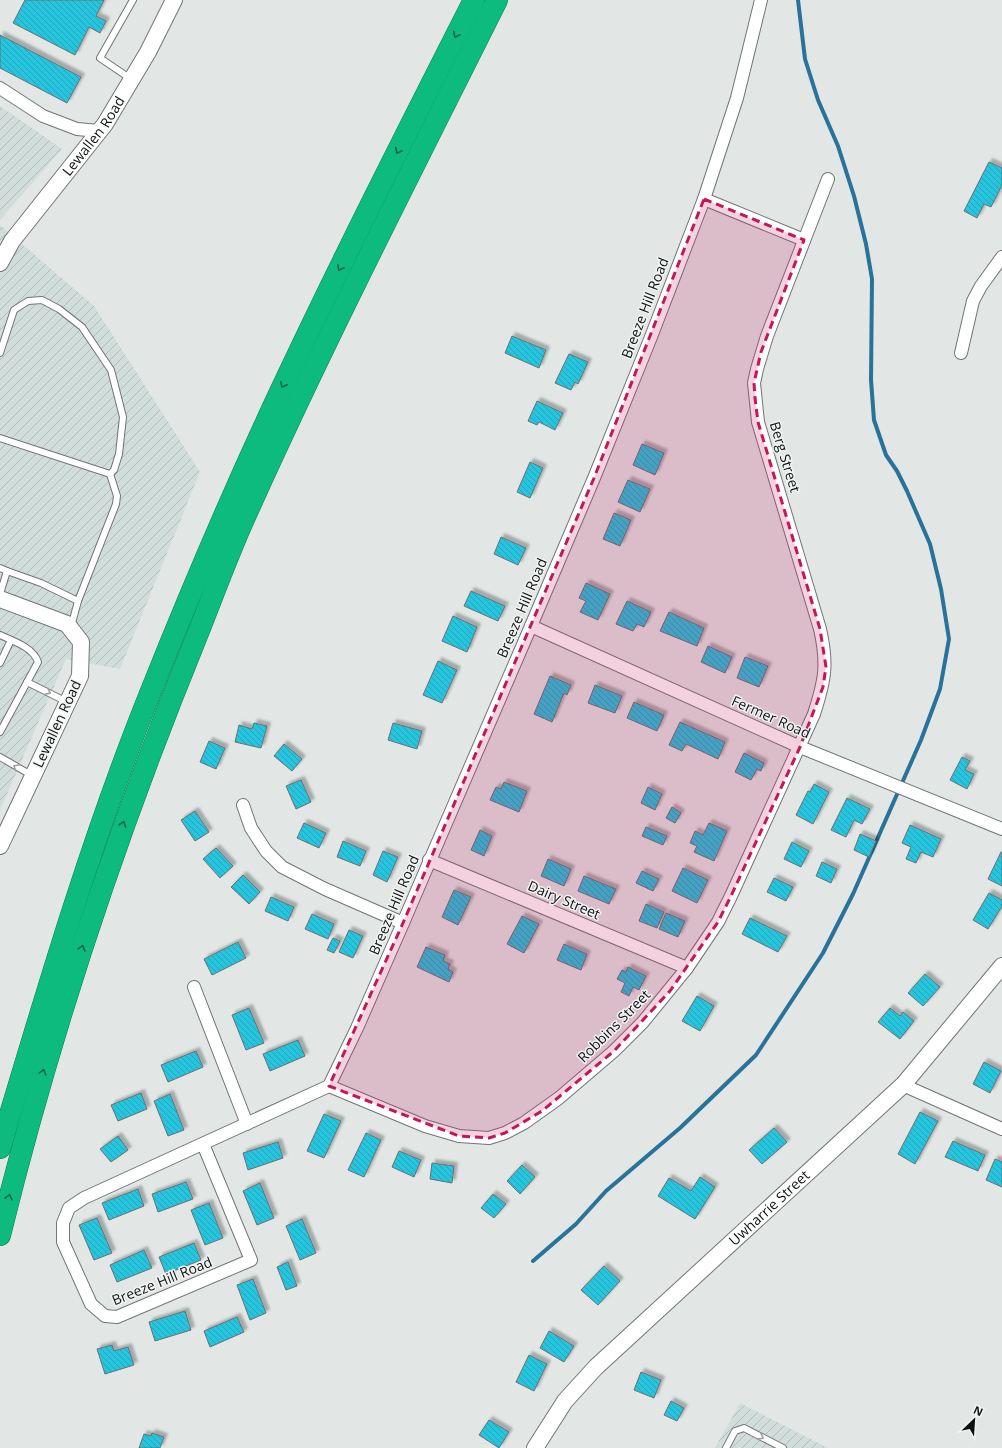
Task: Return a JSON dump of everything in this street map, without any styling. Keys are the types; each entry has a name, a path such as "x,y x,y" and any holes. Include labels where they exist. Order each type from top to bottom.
{"highway":[{"path":"0,1148 50,980 104,814 150,692 279,394 377,192 474,0"},
{"path":"0,1235 45,1064 84,940 126,817 169,703 243,521 291,418 357,280 497,0"}],"street":[{"name":"Lewallen Road","path":"0,263 12,241 99,131 148,52 174,0"},
{"name":"Breeze Hill Road","path":"203,1144 252,1260 117,1317 104,1316 91,1304 64,1242 63,1223 69,1208 84,1198 329,1086 403,923 594,478 704,199 737,98 761,0"},
{"path":"0,88 43,116 77,129 99,131"},
{"name":"Berg Street","path":"800,747 814,714 823,687 826,667 825,648 758,422 754,383 756,369 765,342 828,179"},
{"path":"704,199 804,240"},
{"path":"961,353 973,301 981,286 1002,257"},
{"name":"Lewallen Road","path":"0,599 67,624 81,642 80,676 0,846"},
{"name":"Fermer Road","path":"531,626 800,747 1002,829"},
{"name":"Robbins Street","path":"329,1086 425,1126 459,1136 489,1138 505,1133 554,1102 614,1051 643,1022 687,968 718,922 800,747"},
{"path":"243,805 251,828 266,851 282,867 325,889 403,923"},
{"name":"Dairy Street","path":"430,860 687,968"},
{"name":"Uwharrie Street","path":"535,1448 565,1402 596,1367 903,1085 1002,966"},
{"path":"194,987 247,1124"},
{"path":"903,1085 1002,1128"}],"lane":[{"path":"131,79 100,58 133,0"},
{"path":"0,353 14,310 20,304 28,300 42,300 82,327 111,370 124,417 119,454 114,470 110,474"},
{"path":"0,438 110,474"},
{"path":"70,628 78,601 116,504 117,496 110,474"},
{"path":"0,568 41,583 78,601"},
{"path":"0,594 7,571"},
{"path":"0,634 35,655 38,662 0,732"},
{"path":"0,663 11,640"},
{"path":"28,682 68,702"},
{"path":"0,757 33,776"},
{"path":"726,1448 735,1430 739,1428 744,1428 783,1448"}],"highlighted area":[{"path":"704,199 804,240 761,352 754,383 758,422 820,629 826,667 823,687 800,747 718,922 670,991 614,1051 542,1111 505,1133 489,1138 459,1136 329,1086 403,923 594,478"}],"shaded area":[{"path":"0,106 62,149 0,220"},
{"path":"0,225 94,306 200,472 120,669 66,659 0,810"},
{"path":"740,1403 828,1448 715,1448"}],"building":[{"path":"25,0 104,0 96,16 106,21 100,33 89,27 75,55 13,23"},
{"path":"0,35 81,77 67,103 0,68"},
{"path":"989,162 1002,168 1002,185 991,207 984,204 977,218 964,211"},
{"path":"512,336 546,350 539,368 505,353"},
{"path":"569,354 588,362 578,384 575,382 571,390 555,383"},
{"path":"537,401 563,413 555,430 539,422 537,425 528,421"},
{"path":"642,444 664,453 655,475 633,465"},
{"path":"530,462 543,468 530,498 517,492"},
{"path":"628,480 650,489 640,512 618,502"},
{"path":"614,513 631,520 620,546 603,539"},
{"path":"501,537 526,548 518,565 494,554"},
{"path":"586,583 610,594 598,620 580,612 586,601 579,598"},
{"path":"471,591 505,606 498,621 464,606"},
{"path":"627,601 651,612 644,627 637,624 633,631 616,624"},
{"path":"669,612 704,628 697,646 660,631"},
{"path":"453,616 477,627 467,652 442,641"},
{"path":"708,646 732,657 725,673 701,662"},
{"path":"745,657 768,666 759,687 737,678"},
{"path":"438,661 457,670 442,703 423,695"},
{"path":"550,676 571,685 567,695 564,693 552,722 534,714"},
{"path":"595,685 622,696 615,713 588,703"},
{"path":"634,702 664,715 657,731 627,718"},
{"path":"680,722 725,742 718,759 686,744 682,751 669,745"},
{"path":"254,723 267,726 261,748 235,742 239,725 252,729"},
{"path":"393,723 422,731 417,749 388,740"},
{"path":"209,741 225,748 216,769 200,762"},
{"path":"284,744 302,759 292,771 274,756"},
{"path":"744,753 764,763 761,771 757,769 751,780 735,772"},
{"path":"962,757 970,761 965,770 974,774 967,789 950,780"},
{"path":"301,780 311,802 296,809 286,786"},
{"path":"504,782 527,791 519,812 490,800 496,787 501,789"},
{"path":"814,784 829,792 813,824 796,815 808,791 810,792"},
{"path":"648,787 662,794 655,810 641,803"},
{"path":"847,798 870,809 862,824 854,820 846,837 831,830"},
{"path":"672,807 681,813 675,823 666,818"},
{"path":"195,811 209,832 195,841 181,820"},
{"path":"304,823 326,833 319,848 297,838"},
{"path":"709,823 727,831 714,861 694,852 697,846 690,843 695,831 703,835"},
{"path":"910,825 941,839 933,857 921,852 916,863 906,859 911,847 902,843"},
{"path":"646,827 667,836 663,845 642,836"},
{"path":"480,830 492,836 484,856 471,850"},
{"path":"860,834 876,841 869,857 854,850"},
{"path":"343,841 366,851 360,866 337,857"},
{"path":"792,842 809,851 801,867 784,859"},
{"path":"216,848 233,866 220,878 203,859"},
{"path":"383,851 398,857 387,882 373,875"},
{"path":"1002,852 1002,886 988,879"},
{"path":"548,859 571,869 564,886 541,876"},
{"path":"822,862 837,869 831,883 816,876"},
{"path":"683,868 708,880 697,903 672,891"},
{"path":"642,871 659,879 653,891 636,883"},
{"path":"243,875 260,892 249,904 231,887"},
{"path":"584,876 616,889 609,904 578,891"},
{"path":"774,878 793,887 786,901 767,892"},
{"path":"454,890 471,897 458,925 442,917"},
{"path":"989,893 1002,900 1002,906 988,929 973,920"},
{"path":"271,897 294,907 288,921 265,911"},
{"path":"646,904 664,912 657,928 639,921"},
{"path":"666,913 685,921 678,937 659,929"},
{"path":"312,914 334,924 328,939 305,929"},
{"path":"522,916 539,924 524,953 507,944"},
{"path":"750,918 787,936 778,952 742,934"},
{"path":"349,930 363,936 353,958 339,952"},
{"path":"333,938 340,941 334,953 327,950"},
{"path":"238,942 246,958 212,975 204,959"},
{"path":"564,944 587,954 581,970 557,960"},
{"path":"426,947 445,955 443,961 450,964 448,969 453,972 449,982 417,967"},
{"path":"628,967 646,976 639,990 633,987 629,996 621,992 625,983 617,979 622,970 626,972"},
{"path":"925,974 940,987 923,1006 908,993"},
{"path":"697,996 714,1006 700,1031 682,1021"},
{"path":"249,1008 264,1043 246,1050 232,1015"},
{"path":"890,1008 900,1016 903,1012 914,1021 900,1039 878,1022"},
{"path":"298,1040 305,1056 270,1071 263,1054"},
{"path":"196,1051 203,1067 168,1082 161,1065"},
{"path":"984,1062 1001,1071 990,1093 973,1084"},
{"path":"141,1093 147,1109 118,1121 111,1105"},
{"path":"170,1094 184,1130 168,1136 154,1101"},
{"path":"920,1112 938,1121 915,1164 898,1154"},
{"path":"324,1114 341,1121 324,1158 307,1151"},
{"path":"774,1128 787,1142 762,1164 749,1150"},
{"path":"366,1133 381,1140 364,1177 348,1170"},
{"path":"118,1136 128,1150 111,1162 100,1149"},
{"path":"953,1141 985,1155 978,1171 945,1157"},
{"path":"278,1142 283,1158 248,1170 243,1153"},
{"path":"399,1151 421,1160 414,1177 392,1167"},
{"path":"995,1159 1002,1162 1002,1187 986,1180"},
{"path":"432,1163 454,1166 452,1183 430,1179"},
{"path":"522,1165 535,1177 520,1194 507,1181"},
{"path":"700,1177 715,1187 695,1219 658,1196 669,1178 691,1191"},
{"path":"186,1182 193,1199 158,1212 152,1194"},
{"path":"260,1183 274,1218 257,1225 243,1191"},
{"path":"138,1189 144,1206 109,1220 102,1203"},
{"path":"493,1194 506,1204 494,1218 481,1208"},
{"path":"209,1203 223,1238 205,1245 191,1210"},
{"path":"97,1218 112,1253 94,1260 79,1225"},
{"path":"302,1219 316,1253 300,1260 286,1226"},
{"path":"194,1243 201,1260 166,1274 159,1257"},
{"path":"144,1250 152,1268 117,1282 110,1265"},
{"path":"288,1262 297,1286 286,1290 277,1267"},
{"path":"604,1266 620,1281 598,1305 581,1290"},
{"path":"253,1279 266,1313 250,1320 237,1285"},
{"path":"185,1311 191,1330 155,1341 149,1322"},
{"path":"237,1317 244,1332 210,1347 204,1331"},
{"path":"549,1331 574,1346 564,1362 540,1348"},
{"path":"112,1345 114,1351 128,1347 134,1365 105,1374 97,1349"},
{"path":"529,1355 547,1364 534,1391 516,1382"},
{"path":"641,1372 661,1380 654,1398 634,1390"},
{"path":"671,1401 684,1408 677,1421 664,1415"},
{"path":"489,1420 509,1432 499,1448 479,1435"},
{"path":"152,1433 164,1437 160,1448 139,1448 144,1434 151,1436"}],"waterway":[{"path":"533,1261 576,1224 606,1191 680,1128 756,1055 823,953 853,894 921,740 940,689 949,639 941,589 930,544 907,491 897,471 886,455 874,420 871,380 872,279 866,244 854,196 838,146 818,100 805,59 798,0"}]}
